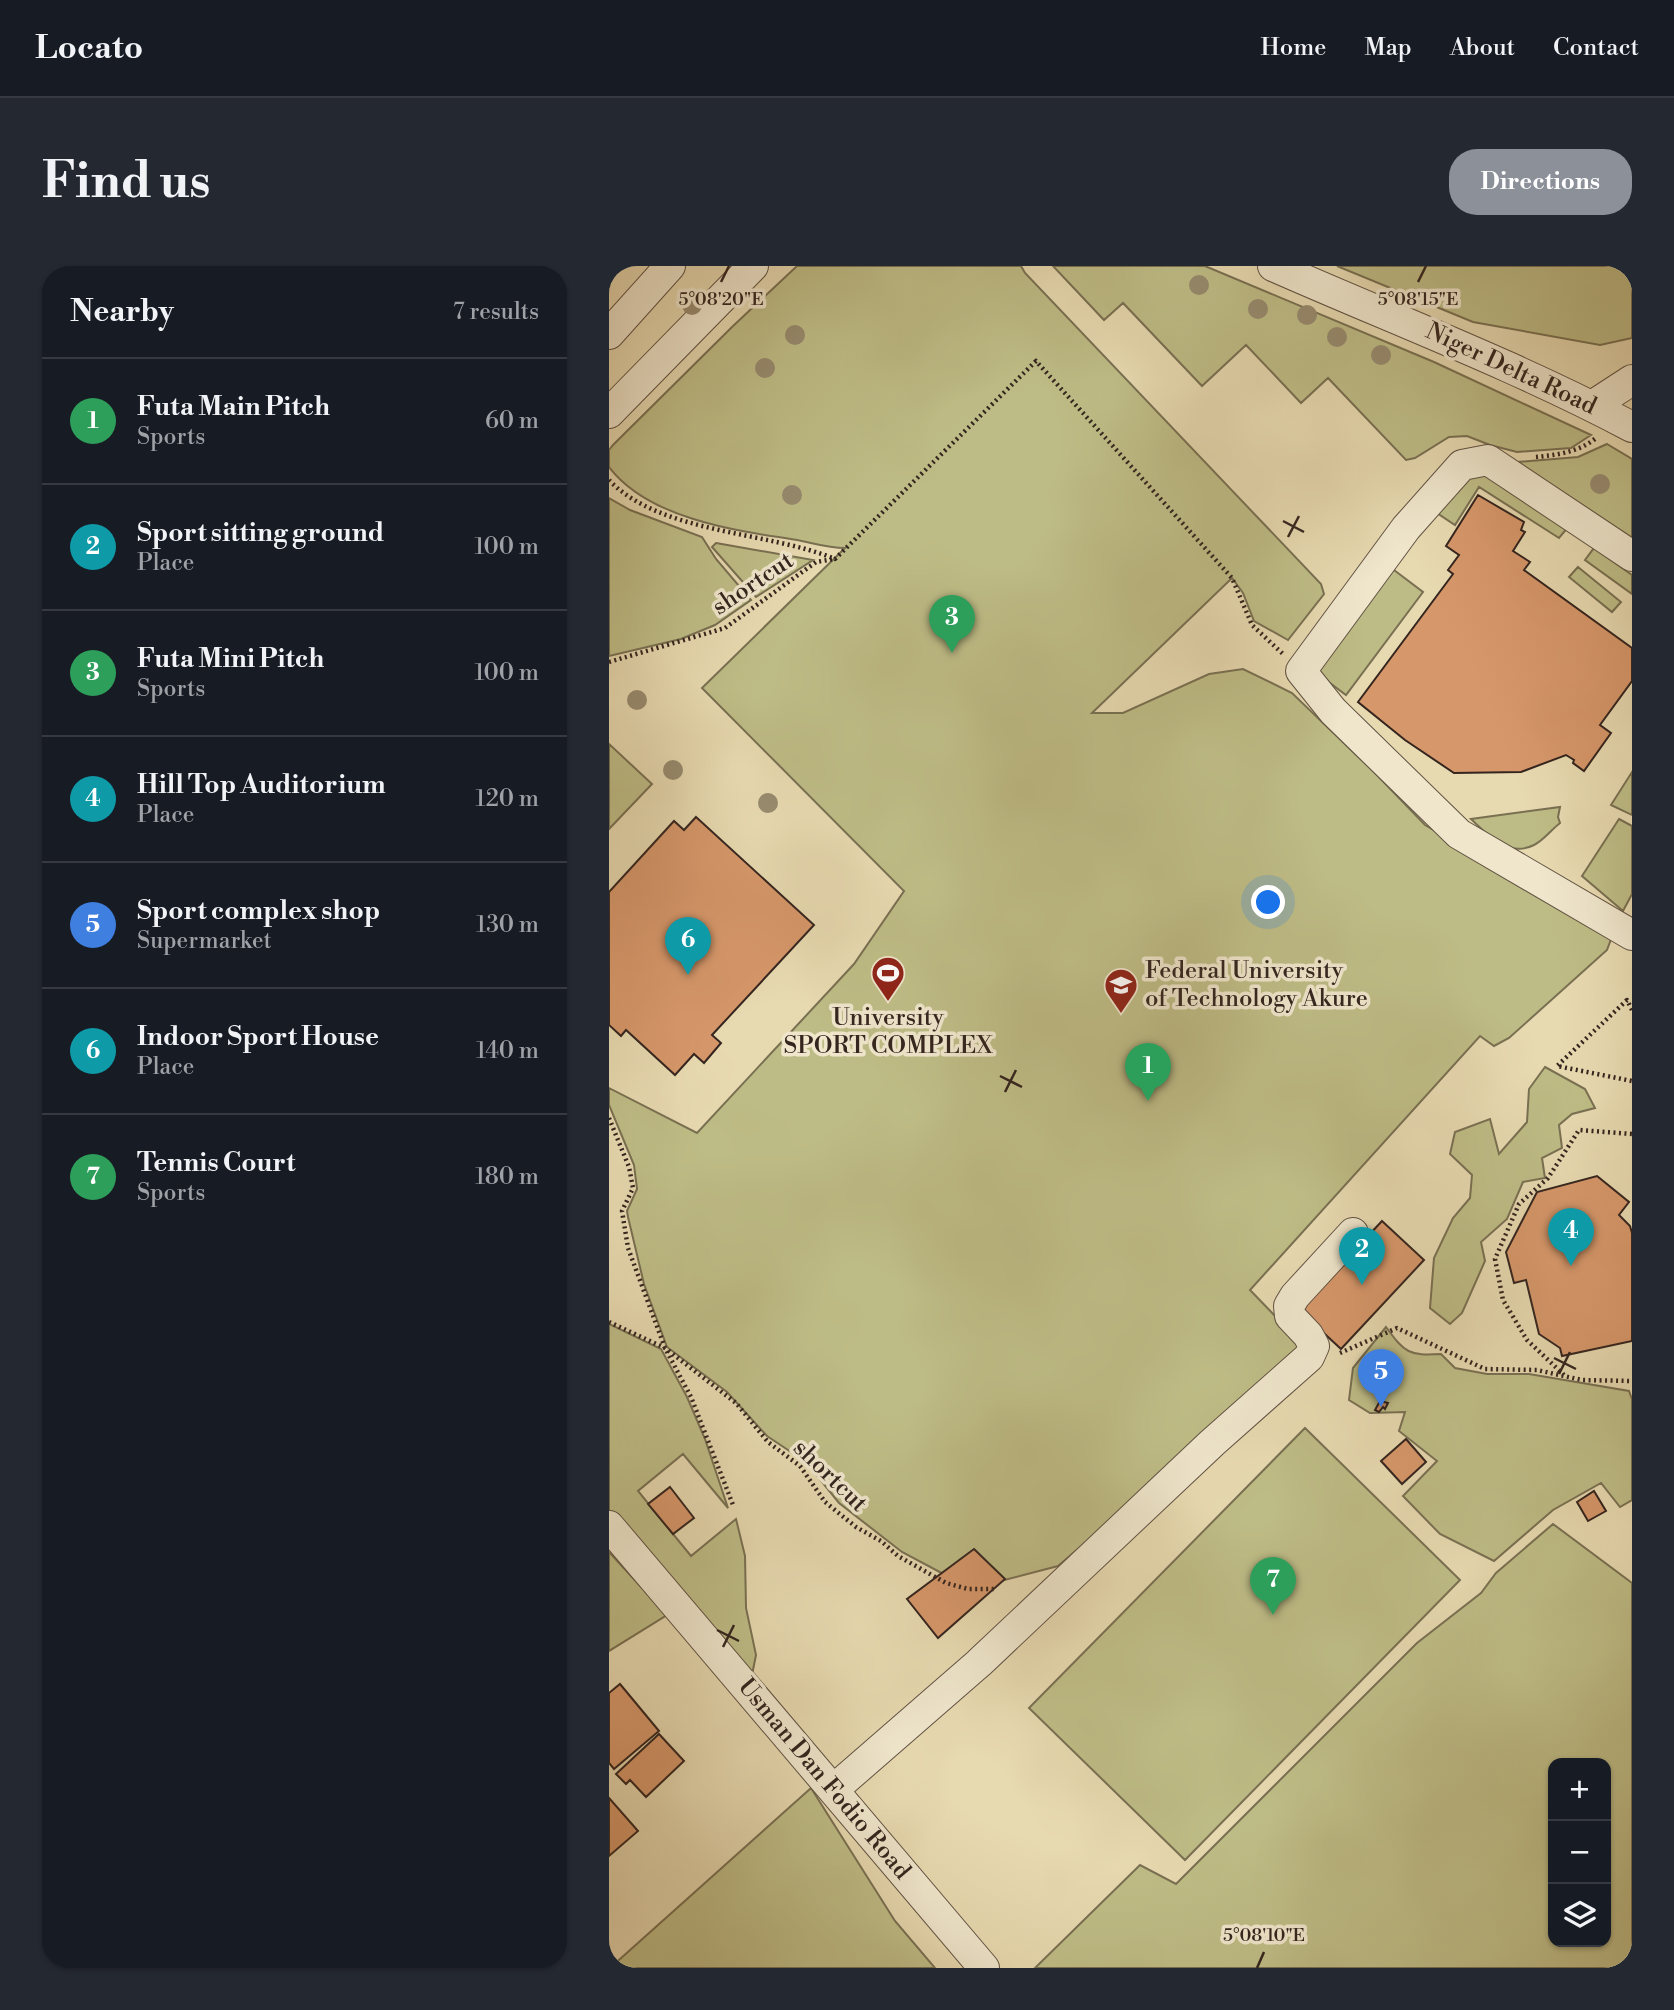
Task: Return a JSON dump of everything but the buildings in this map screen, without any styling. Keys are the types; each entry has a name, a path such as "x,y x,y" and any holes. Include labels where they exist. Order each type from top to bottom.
{"street":[{"path":"609,334 670,266"},
{"path":"609,413 753,266"},
{"name":"Niger Delta Road","path":"1273,266 1429,331 1597,420 1632,427"},
{"path":"1597,420 1632,380"},
{"path":"1632,556 1488,460 1462,465 1406,528 1301,671 1333,711 1459,834 1632,936"},
{"path":"833,1790 979,1663 1212,1443 1309,1357 1314,1346 1308,1335 1290,1316 1289,1306 1353,1233"},
{"name":"Usman Dan Fodio Road","path":"609,1526 984,1968"}],"path":[{"path":"609,480 640,504 699,525 814,550 835,559 1036,361 1233,578 1252,625 1301,671"},
{"path":"1531,457 1558,455 1588,445 1597,420"},
{"name":"shortcut","path":"609,662 725,628 816,562 835,559"},
{"path":"1632,1010 1627,1000 1557,1066 1632,1081"},
{"path":"609,1118 629,1167 633,1188 622,1210 628,1248 665,1348 691,1397 733,1505"},
{"path":"1565,1376 1527,1340 1503,1300 1495,1259 1519,1204 1548,1178 1579,1130 1632,1134"},
{"name":"shortcut","path":"609,1322 665,1348 736,1403 768,1442 800,1466 825,1502 856,1527 881,1541 898,1556 946,1583 968,1589 994,1589"},
{"path":"1397,1328 1485,1369 1537,1370 1582,1380 1632,1381"}],"shaded area":[{"path":"797,266 1021,266 1321,584 1324,594 1288,640 1254,621 1243,593 1232,578 1092,713 1123,713 1209,674 1243,669 1292,693 1425,825 1613,934 1607,950 1509,1038 1494,1046 1480,1036 1250,1290 1304,1346 1058,1566 985,1585 949,1577 902,1552 839,1503 806,1462 767,1436 727,1392 667,1347 644,1284 628,1217 627,1211 637,1189 634,1165 609,1105 609,1088 697,1133 854,964 904,891 702,688 845,548 721,527 695,520 647,499 626,485 609,467 609,450 613,445"},
{"path":"1053,266 1205,266 1434,362 1591,435 1571,448 1517,452 1467,436 1449,437 1415,458 1406,460 1328,378 1301,403 1246,345 1202,386 1123,303 1104,320"},
{"path":"1337,266 1632,266 1632,338 1600,345 1473,322"},
{"path":"1607,444 1632,459 1632,538 1517,462 1578,457"},
{"path":"1475,469 1569,526 1559,538 1479,487 1455,525 1437,513"},
{"path":"609,498 630,510 702,537 716,559 751,600 715,625 681,639 609,656"},
{"path":"716,543 813,560 756,597 712,547"},
{"path":"1594,548 1632,575 1632,594 1585,560"},
{"path":"1390,567 1423,592 1346,695 1314,671"},
{"path":"1578,567 1621,602 1612,612 1569,577"},
{"path":"609,744 652,784 609,829"},
{"path":"1632,772 1632,815 1611,805"},
{"path":"1560,807 1560,823 1537,843 1525,848 1516,849 1499,843 1471,819"},
{"path":"1619,819 1632,826 1632,894 1623,911 1582,876"},
{"path":"1545,1067 1585,1089 1595,1108 1572,1114 1559,1125 1562,1148 1542,1158 1545,1178 1523,1182 1507,1219 1481,1242 1485,1261 1462,1313 1450,1324 1430,1308 1434,1258 1453,1218 1470,1198 1472,1175 1450,1154 1455,1132 1490,1119 1499,1154 1527,1122 1529,1089"},
{"path":"609,1324 661,1349 687,1397 705,1439 728,1508 683,1454 638,1491 691,1556 736,1519 745,1556 746,1608 756,1655 752,1675 609,1513"},
{"path":"1386,1327 1409,1351 1441,1354 1455,1368 1487,1374 1529,1374 1629,1391 1632,1399 1632,1500 1620,1507 1601,1483 1553,1510 1494,1561 1440,1534 1403,1496 1437,1461 1399,1431 1405,1412 1370,1413 1349,1400 1353,1368"},
{"path":"1305,1428 1460,1580 1185,1860 1029,1708"},
{"path":"1553,1524 1632,1583 1632,1968 1035,1968 1140,1865 1176,1884 1417,1643 1481,1593 1496,1573"},
{"path":"609,1552 667,1615 609,1651"},
{"path":"811,1788 895,1921 935,1968 610,1968"}],"place":[{"name":"Futa Mini Pitch","path":"952,653"},
{"name":"Indoor Sport House","path":"688,975"},
{"name":"University SPORT COMPLEX","path":"888,1003"},
{"name":"Federal University of Technology Akure","path":"1121,1015"},
{"name":"Futa Main Pitch","path":"1148,1101"},
{"name":"Hill Top Auditorium","path":"1571,1266"},
{"name":"Sport sitting ground","path":"1362,1285"},
{"name":"Sport complex shop","path":"1381,1407"},
{"name":"Tennis Court","path":"1273,1615"}]}
